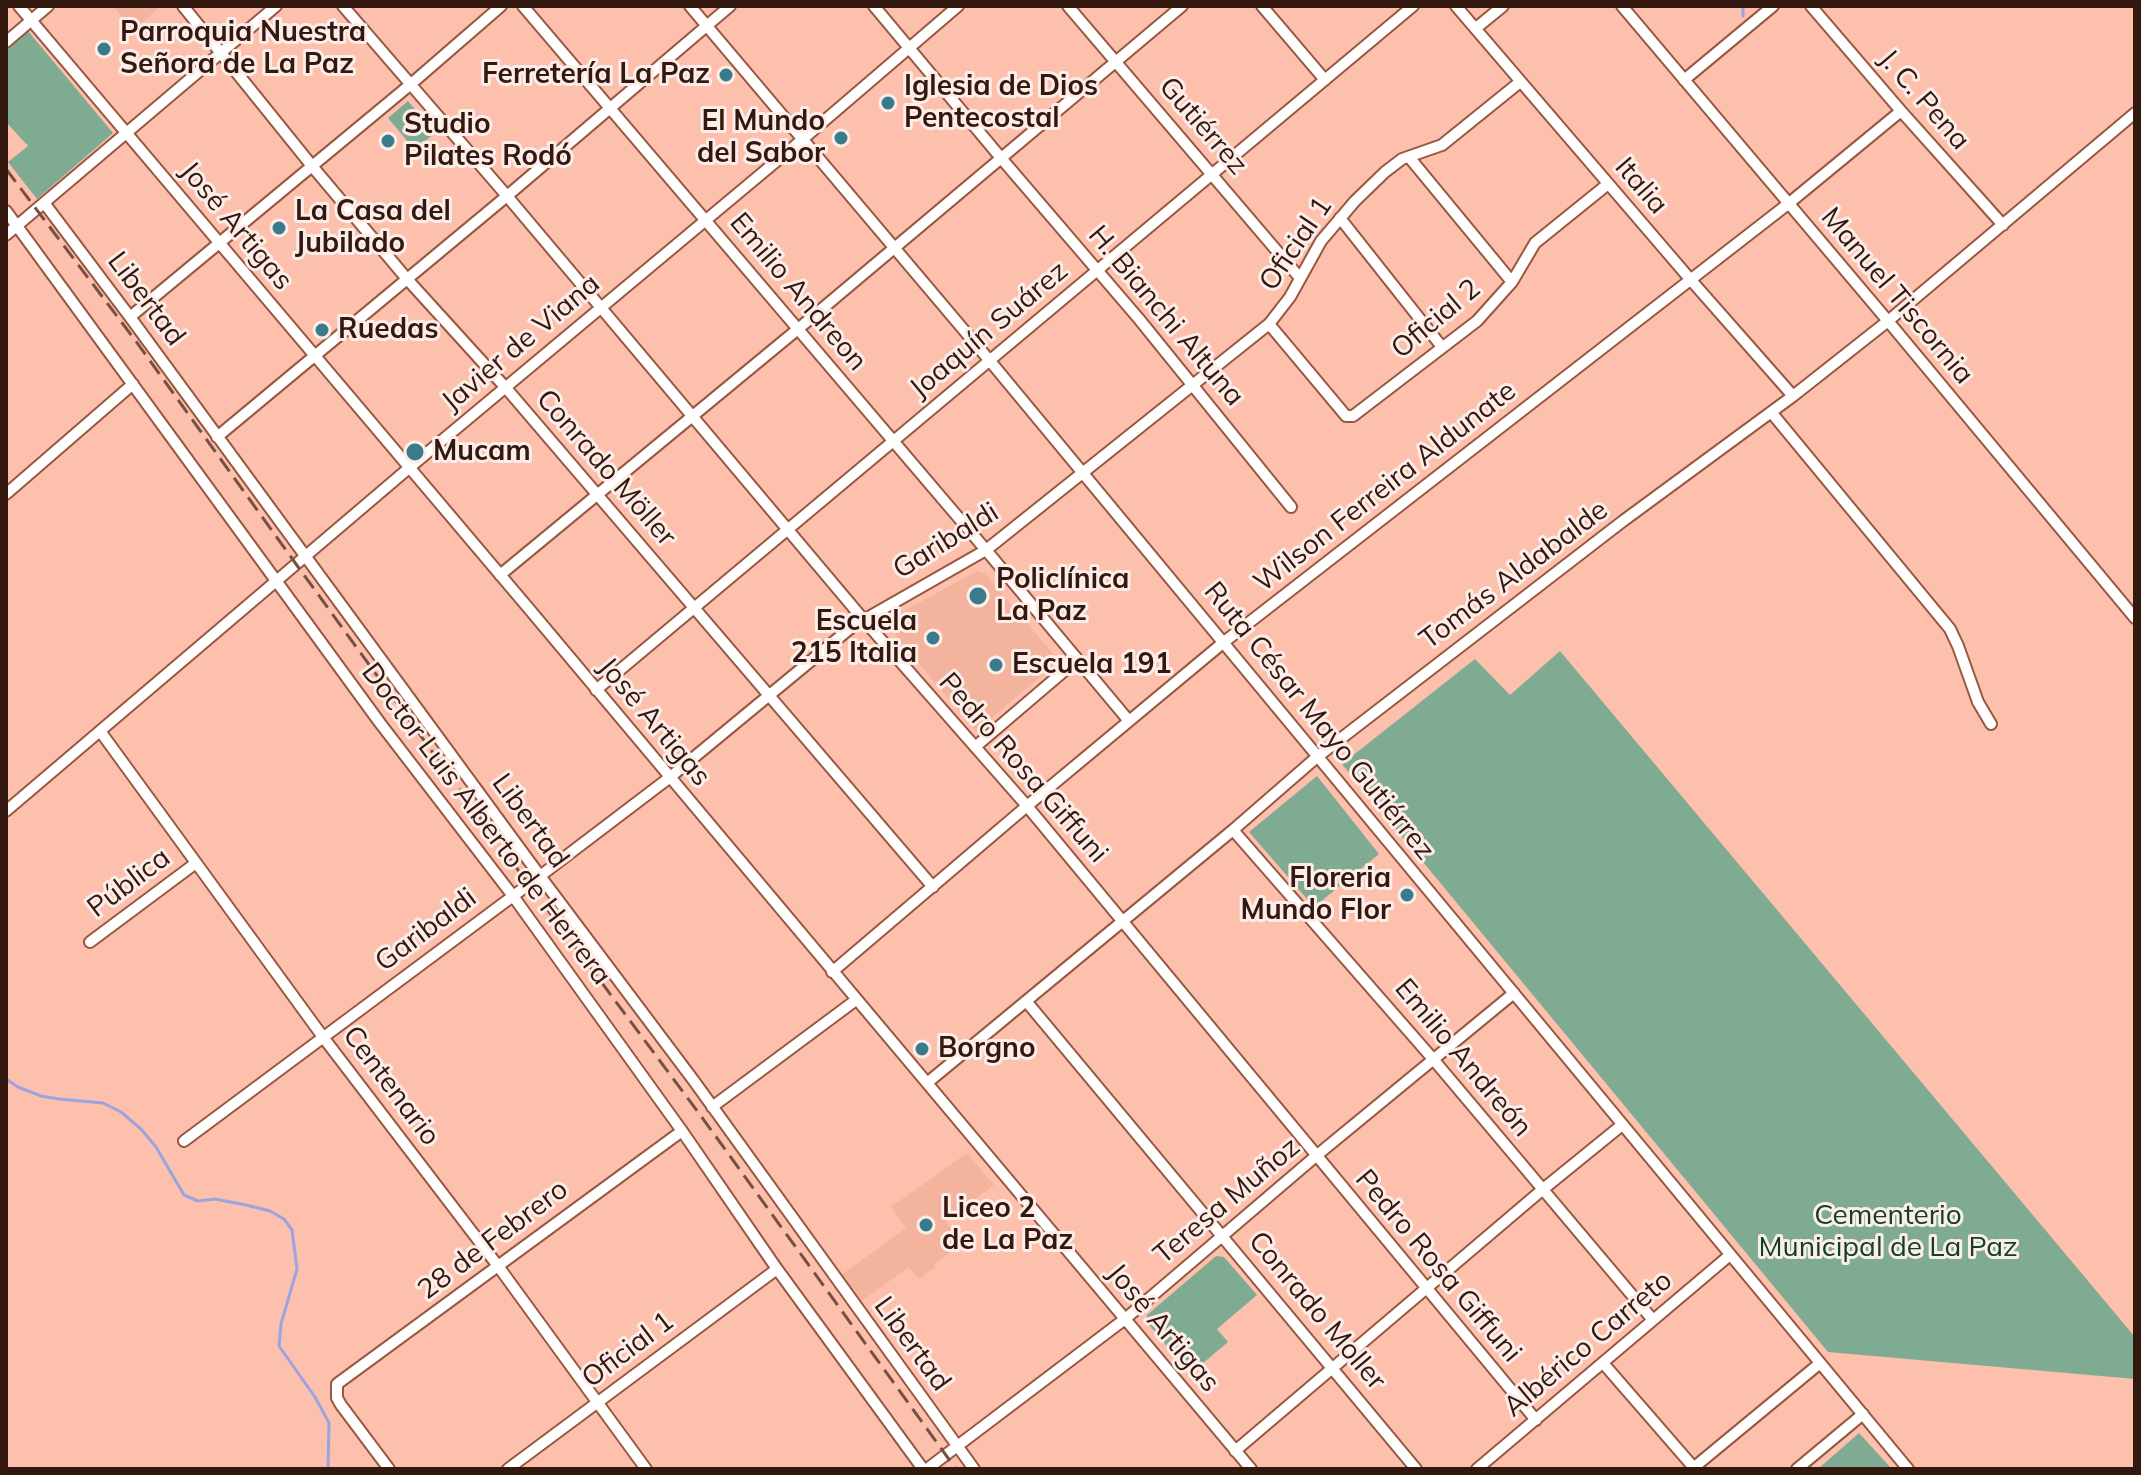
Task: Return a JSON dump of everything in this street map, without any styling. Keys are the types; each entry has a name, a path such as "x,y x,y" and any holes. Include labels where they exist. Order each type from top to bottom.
{"street":[{"name":"José Artigas","path":"19,6 1251,1469"},
{"path":"6,42 48,6"},
{"name":"Conrado Möller","path":"183,6 407,279 506,388 933,887"},
{"path":"6,235 276,6"},
{"name":"Pedro Rosa Giffuni","path":"343,6 507,196 786,530 1027,806 1536,1420"},
{"path":"130,317 501,6"},
{"name":"Emilio Andreon","path":"523,6 1129,721"},
{"name":"Ruta César Mayo Gutiérrez","path":"690,6 1224,642 1908,1469"},
{"path":"217,437 730,6"},
{"name":"H. Bianchi Altuna","path":"874,6 1098,271 1291,507"},
{"name":"Javier de Viana","path":"6,811 958,6"},
{"name":"Gutiérrez","path":"1068,6 1300,278"},
{"path":"500,575 1182,6"},
{"path":"1262,6 1325,80"},
{"name":"Joaquín Suárez","path":"596,690 1413,6"},
{"name":"Italia","path":"1456,6 1793,396"},
{"path":"1476,28 1503,6"},
{"name":"Manuel Tiscornia","path":"1622,6 2135,618"},
{"path":"1684,80 1773,6"},
{"name":"J. C. Pena","path":"1811,6 2003,225"},
{"name":"Oficial 1","path":"1269,324 1321,241 1385,172 1402,159 1442,145 1520,82"},
{"name":"Wilson Ferreira Aldunate","path":"832,972 1224,642 1788,204 1901,111"},
{"name":"Tomás Aldabalde","path":"927,1083 1317,757 1623,521 1793,396 1888,321 2135,113"},
{"path":"1409,157 1512,282"},
{"name":"Oficial 2","path":"1269,324 1346,416 1353,416 1477,321 1512,282 1535,243 1608,184"},
{"name":"Libertad","path":"45,204 712,1107 974,1469"},
{"name":"Doctor Luis Alberto de Herrera","path":"6,211 380,723 513,896 777,1269 925,1469"},
{"path":"1340,218 1442,347"},
{"name":"Garibaldi","path":"184,1141 669,778 863,619 986,550 1269,324"},
{"path":"6,494 133,384"},
{"path":"1771,412 1950,629 1978,702 1991,724"},
{"path":"975,747 1077,660"},
{"name":"Centenario","path":"100,731 323,1037 498,1266 646,1469"},
{"name":"Emilio Andreón","path":"1233,830 1433,1059 1653,1320"},
{"name":"Pública","path":"90,942 196,863"},
{"name":"Teresa Muñoz","path":"925,1469 1125,1319 1514,993"},
{"path":"712,1107 856,1000"},
{"name":"Conrado Moller","path":"1026,1001 1416,1469"},
{"path":"1235,1451 1622,1125"},
{"name":"28 de Febrero","path":"389,1469 341,1405 337,1398 337,1384 682,1131"},
{"name":"Albérico Carreto","path":"1477,1469 1730,1255"},
{"name":"Oficial 1","path":"508,1469 777,1269"},
{"path":"1603,1363 1693,1469 1819,1364"},
{"path":"1797,1469 1863,1414"}],"shaded area":[{"path":"113,6 161,6 133,30"},
{"path":"977,571 985,573 1059,661 976,731 884,622"},
{"name":"Liceo 2 de La Paz","path":"967,1153 994,1185 946,1221 962,1244 919,1279 909,1267 859,1303 840,1276 906,1228 891,1207"}],"green space":[{"path":"28,31 113,133 37,199 8,162 28,146 6,122 6,49"},
{"path":"408,101 435,133 425,141 429,146 419,155 388,118"},
{"name":"Cementerio Municipal de La Paz","path":"1560,651 2135,1337 2135,1379 1828,1352 1342,764 1475,659 1510,695"},
{"path":"1317,776 1379,854 1314,907 1249,832"},
{"path":"1216,1256 1224,1257 1257,1295 1217,1329 1228,1342 1190,1374 1146,1321 1147,1315"},
{"path":"1859,1433 1892,1469 1818,1469"}],"waterway":[{"path":"1743,6 1743,16"},
{"path":"6,1079 41,1096 103,1103 121,1112 156,1147 184,1195 198,1201 215,1199 246,1205 270,1211 284,1219 292,1230 297,1269 281,1324 279,1346 315,1397 329,1423 328,1469"}],"railway":[{"path":"6,169 135,340 956,1469"}],"place":[{"name":"Parroquia Nuestra Señora de La Paz","path":"104,49"},
{"name":"Ferretería La Paz","path":"726,75"},
{"name":"Iglesia de Dios Pentecostal","path":"888,103"},
{"name":"El Mundo del Sabor","path":"841,138"},
{"name":"Studio Pilates Rodó","path":"388,141"},
{"name":"La Casa del Jubilado","path":"279,228"},
{"name":"Ruedas","path":"322,330"},
{"name":"Mucam","path":"415,452"},
{"name":"Policlínica La Paz","path":"978,596"},
{"name":"Escuela 215 Italia","path":"933,638"},
{"name":"Escuela 191","path":"996,665"},
{"name":"Floreria Mundo Flor","path":"1407,895"},
{"name":"Borgno","path":"922,1049"},
{"name":"Liceo 2 de La Paz","path":"926,1225"}]}
